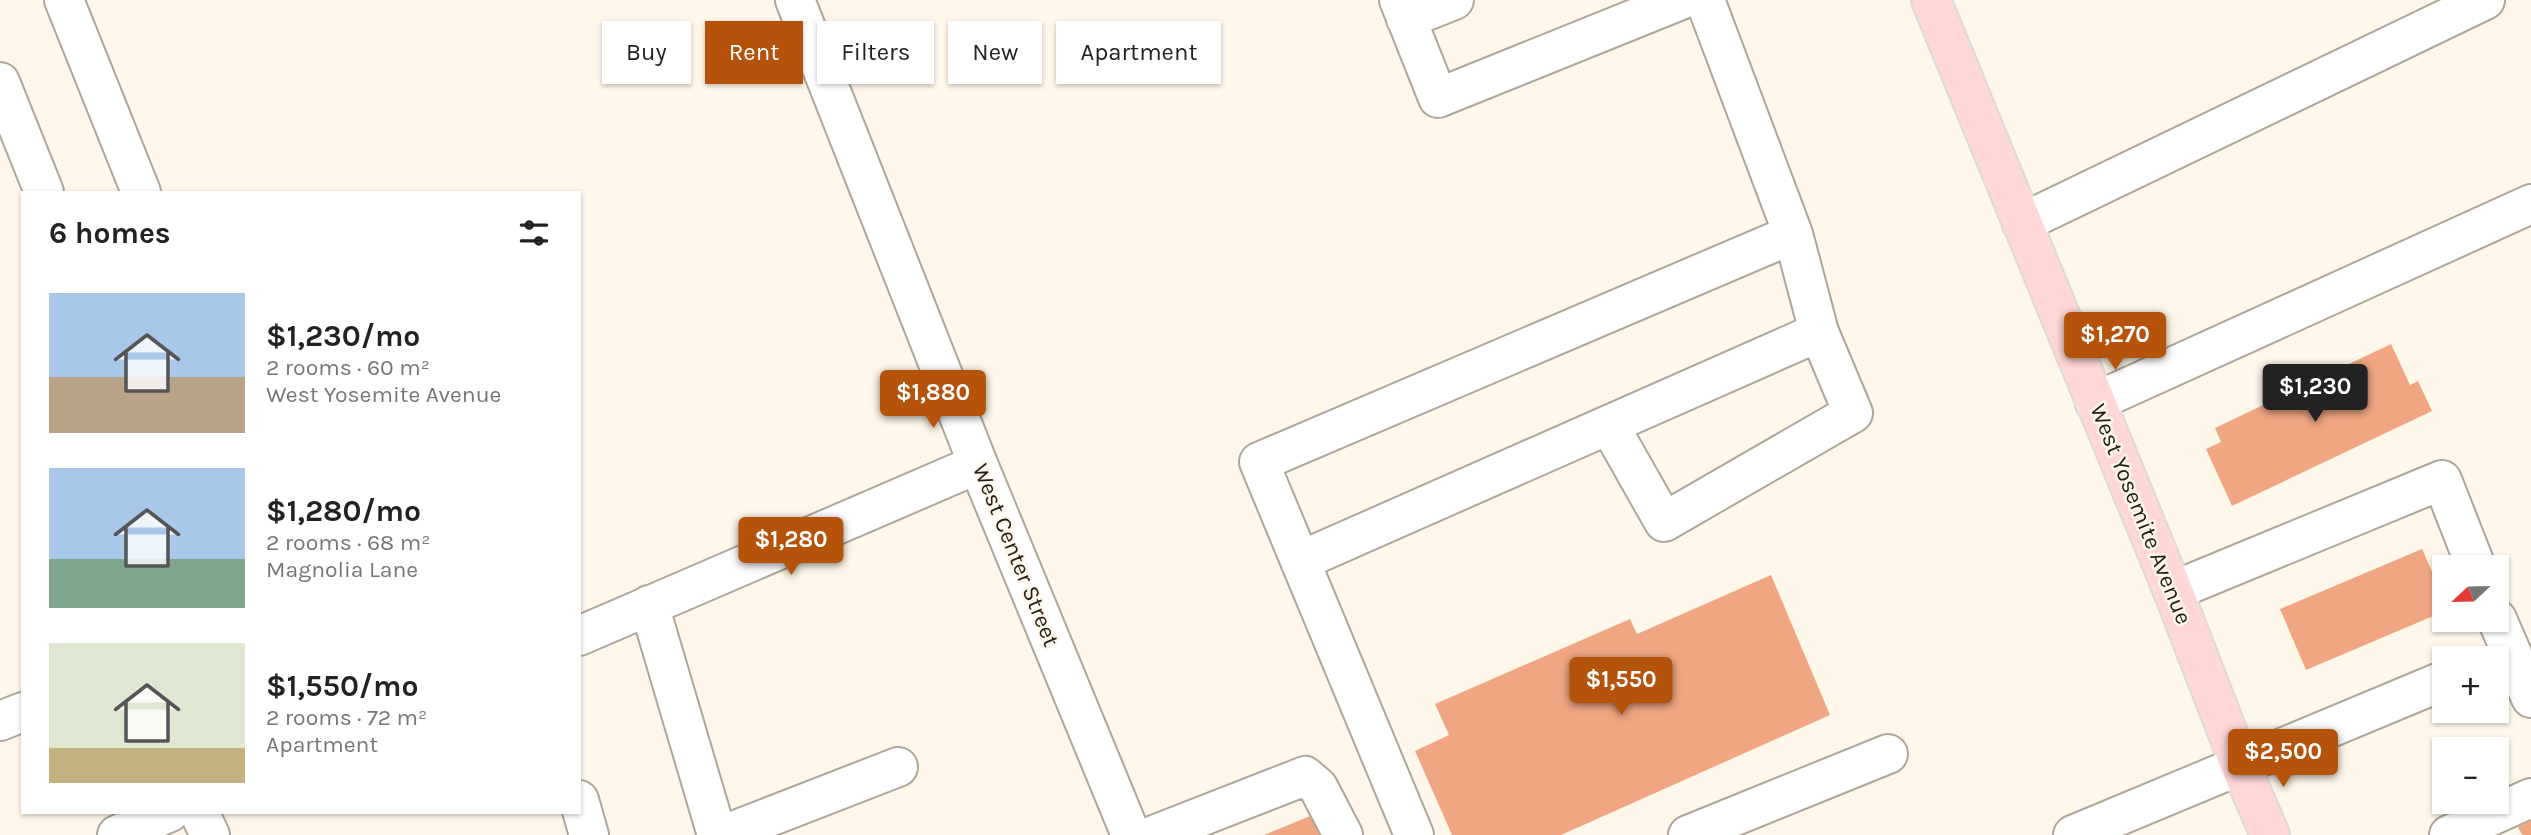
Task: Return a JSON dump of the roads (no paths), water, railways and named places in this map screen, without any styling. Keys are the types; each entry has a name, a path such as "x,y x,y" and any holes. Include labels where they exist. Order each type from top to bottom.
{"main road":[{"name":"West Yosemite Avenue","path":"1935,1 2270,835"}],"street":[{"path":"64,0 141,191"},
{"name":"West Center Street","path":"795,0 978,464 1131,835"},
{"path":"1454,0 1403,10 1438,98 1681,0"},
{"path":"1609,425 1664,522 1853,413 1818,332 1793,234 1705,0"},
{"path":"2022,223 2486,0"},
{"path":"0,82 44,191"},
{"path":"2095,402 2531,204"},
{"path":"1414,835 1259,462 1793,234"},
{"path":"1300,561 1818,332"},
{"path":"581,635 978,464"},
{"path":"2174,592 2442,480 2471,555"},
{"path":"649,606 717,835"},
{"path":"2509,643 2531,698"},
{"path":"2073,835 2432,686"},
{"path":"0,721 21,713"},
{"path":"1688,835 1888,754"},
{"path":"723,835 898,767"},
{"path":"1154,835 1305,776 1318,787 1343,835"},
{"path":"2449,835 2531,798"},
{"path":"581,807 589,835"},
{"path":"117,835 165,814"},
{"path":"200,814 210,835"}]}
